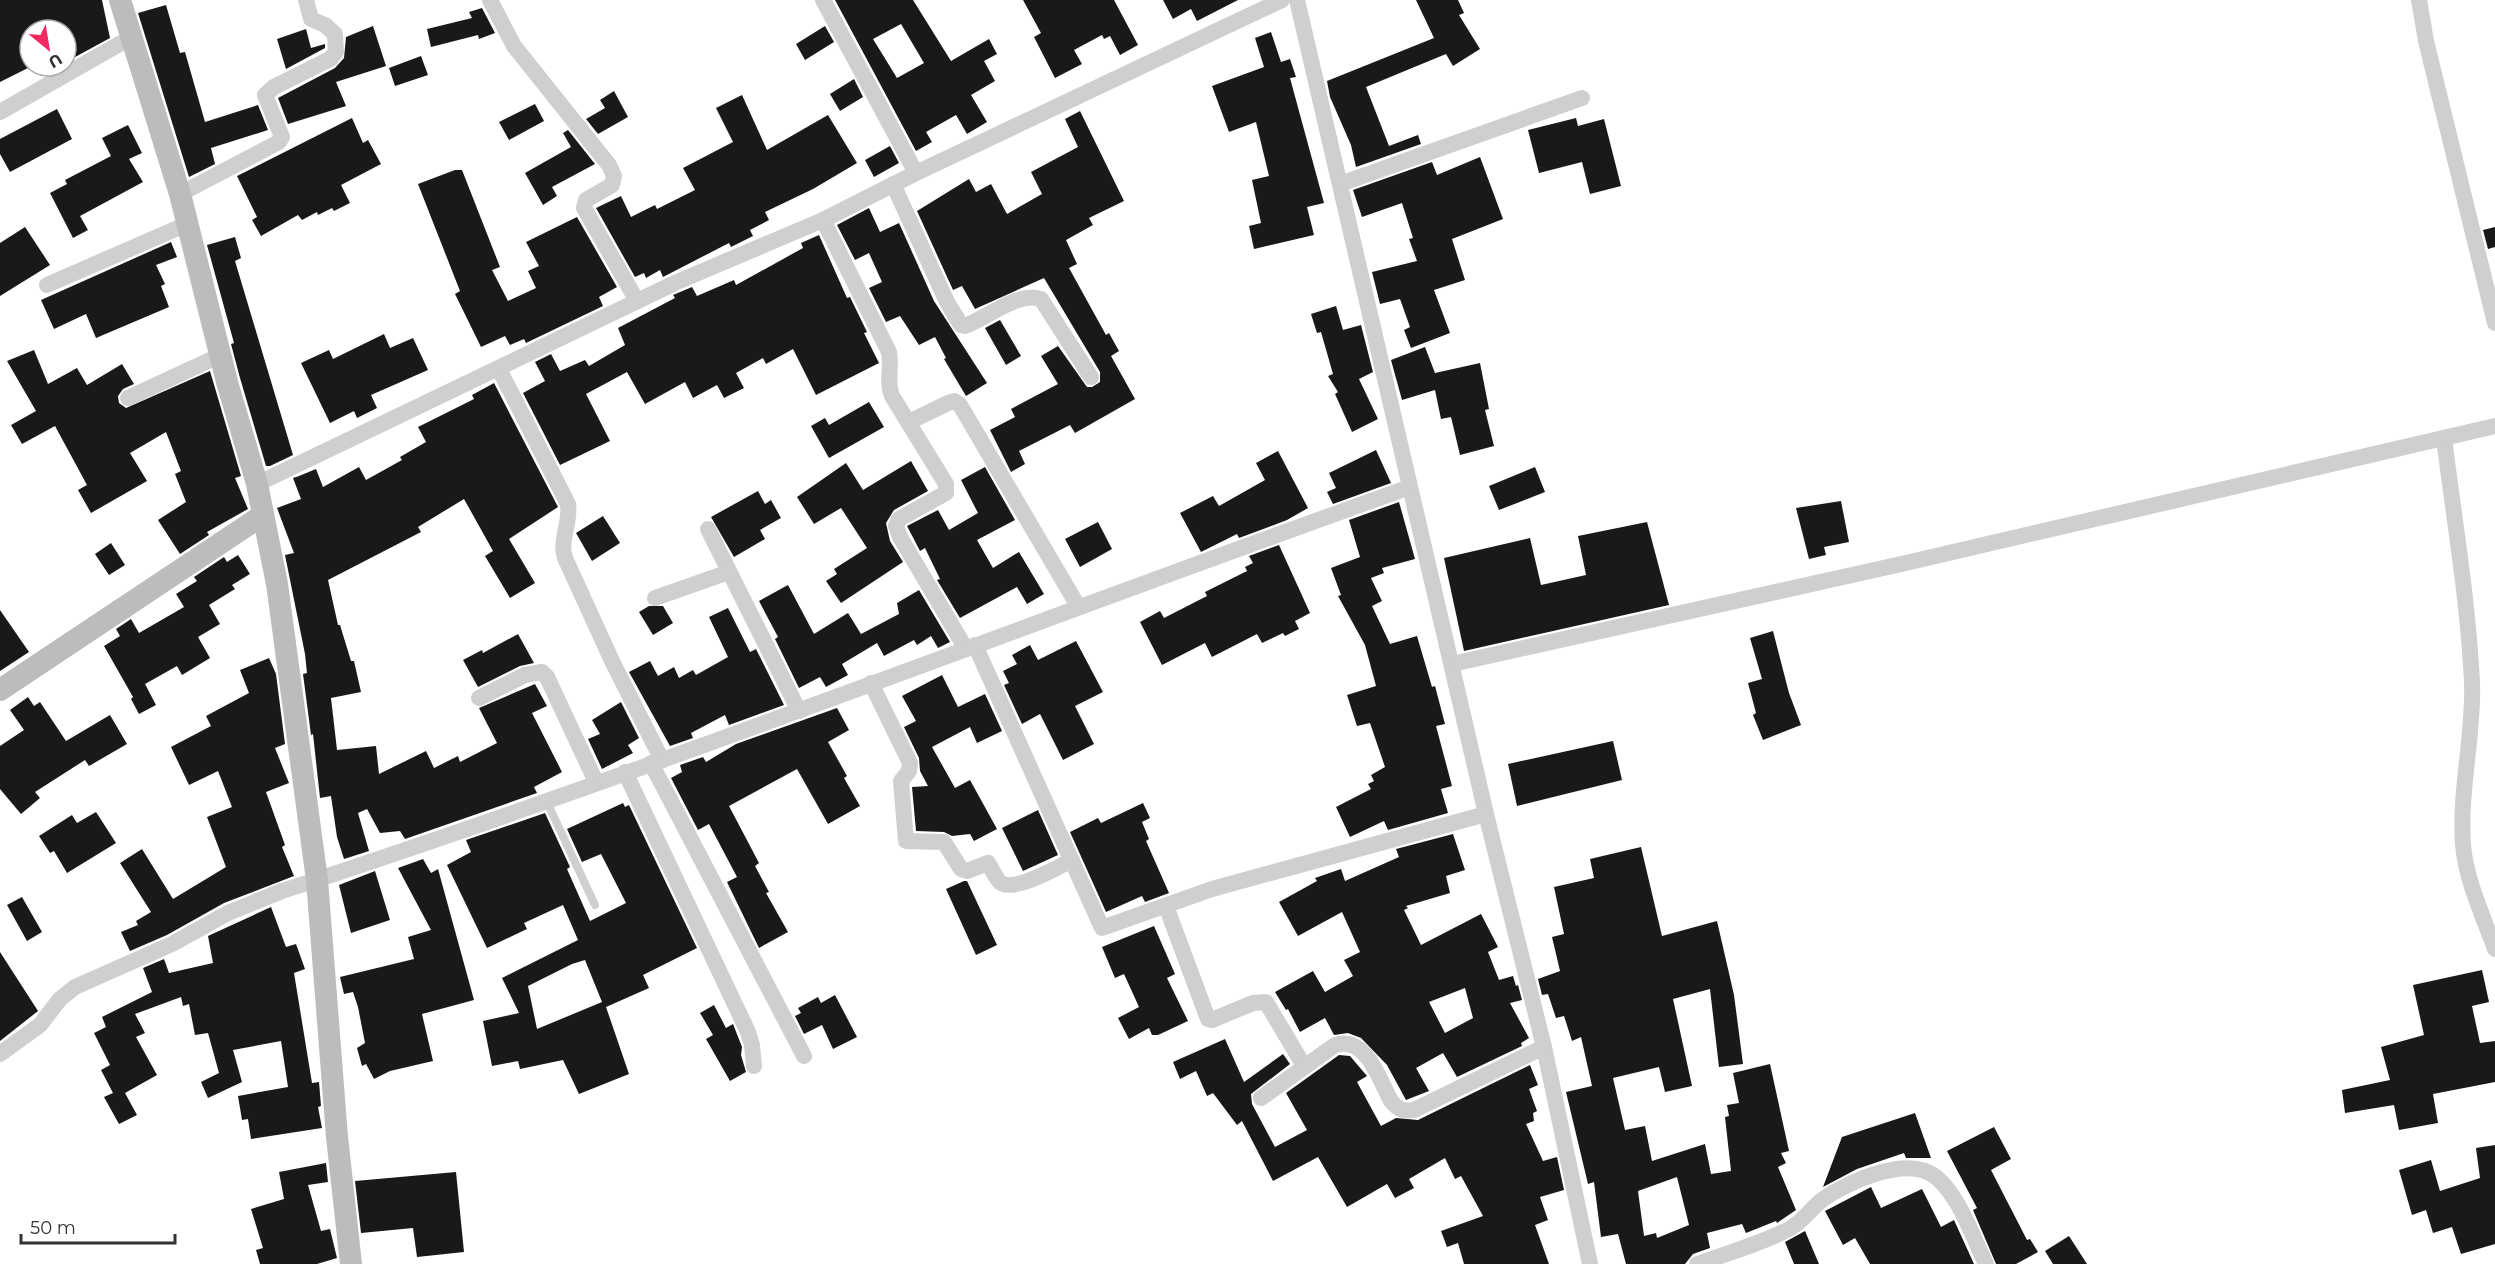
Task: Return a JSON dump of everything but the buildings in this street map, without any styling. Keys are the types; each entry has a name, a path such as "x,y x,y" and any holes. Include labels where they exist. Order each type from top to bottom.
{"street":[{"path":"120,0 180,194 257,484 277,584 295,704 316,880 337,1137 351,1264"},
{"path":"180,194 279,142 282,137 265,95 274,87 330,59 336,52 335,34 325,25 311,19 306,0"},
{"path":"490,0 514,46 609,165 614,176 612,185 586,200 584,208 637,301"},
{"path":"823,0 916,172"},
{"path":"257,484 637,301 823,220 916,172 1282,0"},
{"path":"1297,0 1486,814 1544,1047 1590,1264"},
{"path":"2419,0 2426,41 2495,322"},
{"path":"0,112 130,38"},
{"path":"1340,184 1582,98"},
{"path":"893,184 947,302 961,325 977,322 1021,299 1033,296 1041,299 1092,377"},
{"path":"823,220 889,352 892,365 887,385 942,476 946,493 899,519 896,526 900,537 971,647 1102,928 1212,889 1486,814"},
{"path":"47,285 187,224"},
{"path":"128,398 221,355"},
{"path":"498,369 568,504 570,516 562,543 565,558 656,761 804,1056"},
{"path":"909,422 948,403 954,402 960,405 1078,606"},
{"path":"1452,664 1897,565 2495,426"},
{"path":"2444,438 2467,616 2472,683 2471,735 2463,847 2472,883 2495,949"},
{"path":"0,1054 40,1025 60,999 75,987 172,944 228,913 799,711 1078,606 1410,487"},
{"path":"0,690 263,515"},
{"path":"708,529 799,711"},
{"path":"655,598 729,572"},
{"path":"479,699 525,675 542,672 547,677 596,782"},
{"path":"871,683 910,763 909,771 902,781 906,841 944,843 961,869 967,871 988,863 999,882 1009,886 1023,883 1072,861"},
{"path":"625,772 748,1032 754,1066"},
{"path":"1166,906 1208,1019 1212,1020 1254,1003 1266,1002 1304,1066"},
{"path":"1261,1098 1335,1045 1346,1041 1355,1044 1363,1051 1391,1101 1396,1107 1407,1111 1544,1047"},
{"path":"1697,1264 1720,1260 1790,1229 1820,1202 1856,1182 1899,1168 1924,1170 1944,1186 1986,1264"}],"lane":[{"path":"546,800 595,905"}]}
